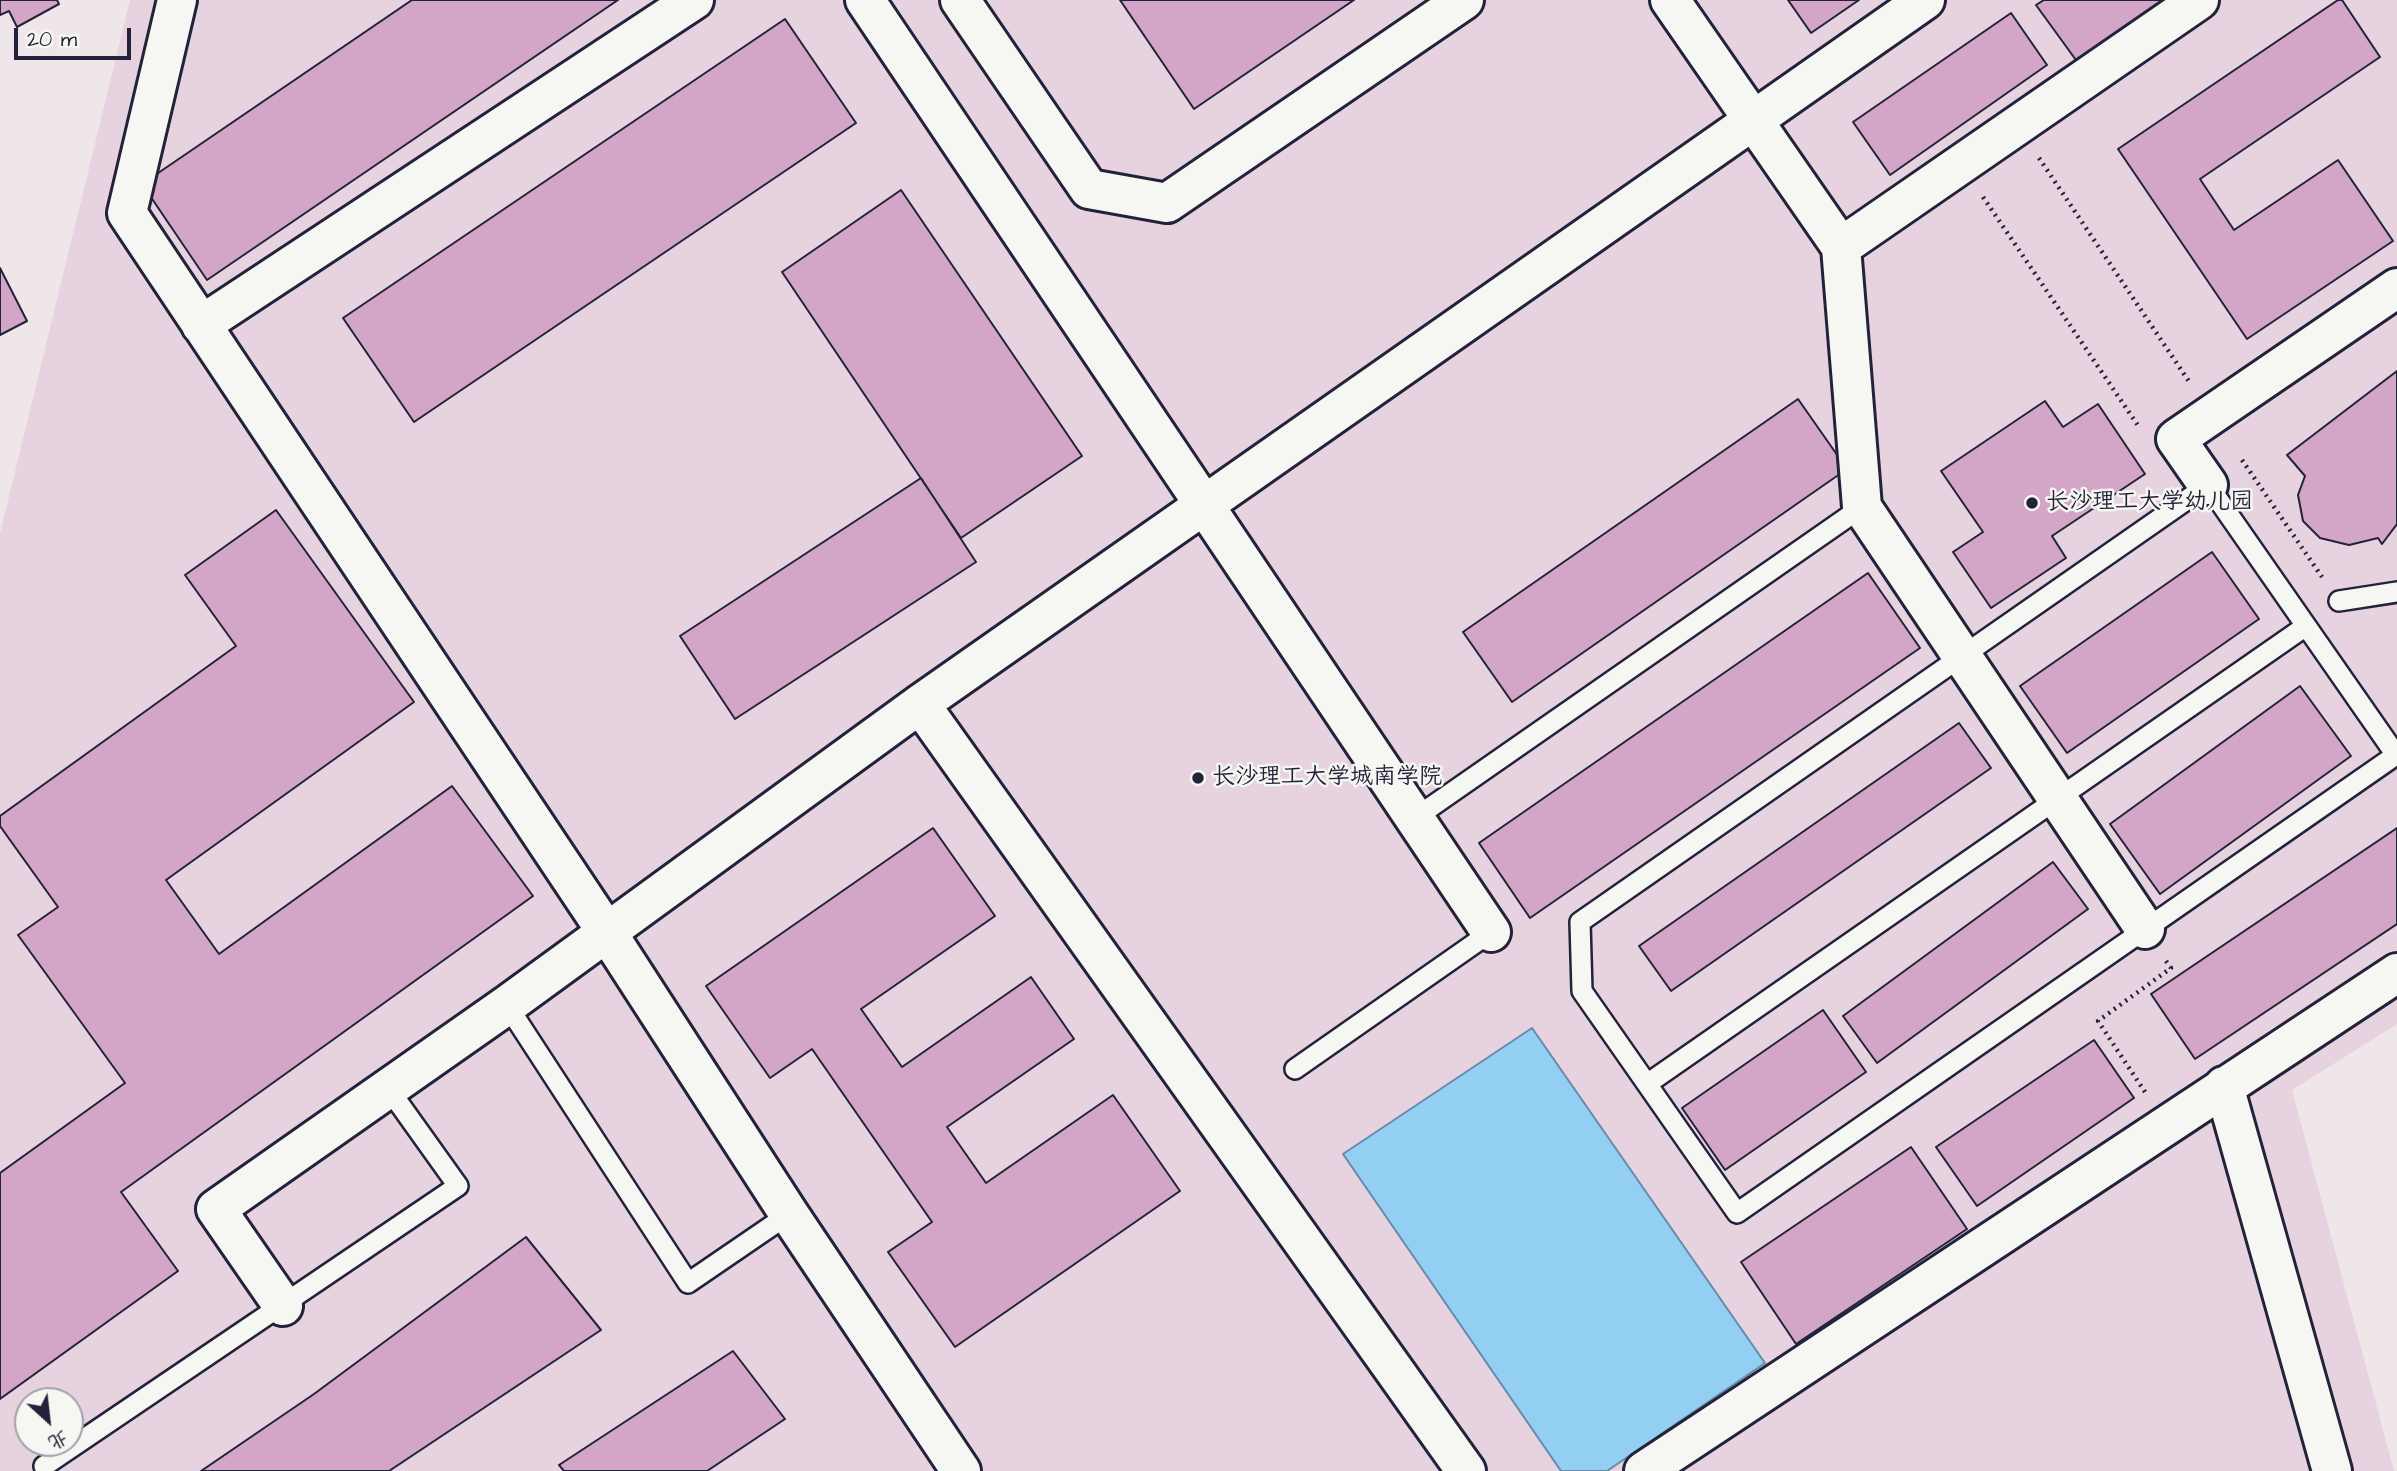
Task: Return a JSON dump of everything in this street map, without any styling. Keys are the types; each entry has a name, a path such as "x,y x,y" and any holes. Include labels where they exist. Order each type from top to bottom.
{"street":[{"path":"177,0 127,212 606,931 961,1471"},
{"path":"201,325 694,0"},
{"path":"865,0 1491,932"},
{"path":"960,0 1089,189 1167,202 1464,0"},
{"path":"1670,0 1841,247 1862,507 2145,929"},
{"path":"283,1306 216,1209 507,1005 920,704 1925,0"},
{"path":"1841,247 2199,0"},
{"path":"2208,485 2176,439 2397,288"},
{"path":"920,704 1466,1471"},
{"path":"1644,1471 2397,973"},
{"path":"2224,1086 2332,1471"}],"lane":[{"path":"2208,485 2306,626 2396,755 1737,1213 1582,991 1580,922 2208,485"},
{"path":"1415,818 1862,507"},
{"path":"2339,601 2397,592"},
{"path":"1647,1084 2306,626"},
{"path":"1295,1069 1491,932"},
{"path":"507,1005 688,1283 789,1213"},
{"path":"44,1466 458,1186 388,1088"}],"path":[{"path":"2017,126 2339,601"},
{"path":"1961,165 2157,452 2176,439"},
{"path":"2145,929 2171,968 2098,1021 2167,1125"}],"shaded area":[{"name":"长沙理工大学城南学院","path":"130,0 2397,0 2397,1024 2292,1090 2394,1471 0,1471 0,533"}],"water":[{"path":"1532,1028 1765,1363 1607,1471 1561,1471 1343,1154"}],"building":[{"path":"0,0 57,0 59,4 17,27 9,11 0,15"},
{"path":"412,0 618,0 207,280 142,184"},
{"path":"1120,0 1354,0 1194,109"},
{"path":"1788,0 1859,0 1811,33"},
{"path":"2044,0 2175,0 2081,67 2036,5"},
{"path":"2338,0 2342,0 2380,57 2200,179 2234,230 2338,160 2393,241 2247,339 2118,149"},
{"path":"2011,13 2047,65 1890,175 1853,122"},
{"path":"785,19 856,123 414,422 343,318"},
{"path":"901,190 1082,456 961,538 782,272"},
{"path":"0,268 27,321 0,335"},
{"path":"2397,371 2397,524 2382,544 2378,538 2349,545 2320,538 2303,521 2298,495 2305,476 2287,455"},
{"path":"1798,399 1847,469 1512,702 1463,632"},
{"name":"长沙理工大学幼儿园","path":"2045,401 2063,427 2098,404 2145,474 2052,536 2066,558 1991,608 1953,552 1983,532 1941,471"},
{"path":"921,478 976,562 735,719 680,636"},
{"path":"276,510 414,702 166,880 219,954 452,786 533,896 121,1192 178,1271 0,1399 0,1173 125,1083 18,935 58,907 0,826 0,816 236,646 185,575"},
{"path":"2212,552 2259,619 2067,753 2020,686"},
{"path":"1868,573 1920,648 1530,918 1479,843"},
{"path":"2300,686 2351,756 2160,894 2110,824"},
{"path":"1959,723 1991,768 1671,991 1639,946"},
{"path":"933,828 995,916 861,1009 902,1067 1031,977 1074,1039 947,1127 986,1183 1113,1095 1180,1191 955,1347 888,1252 932,1222 812,1049 770,1078 706,986"},
{"path":"2397,828 2397,924 2195,1059 2151,994"},
{"path":"2053,862 2088,909 1877,1063 1843,1016"},
{"path":"1823,1010 1866,1072 1725,1170 1682,1108"},
{"path":"2094,1040 2134,1098 1977,1206 1936,1147"},
{"path":"1911,1147 1967,1229 1796,1344 1741,1262"},
{"path":"526,1237 601,1330 389,1471 201,1471 314,1394"},
{"path":"733,1351 785,1419 707,1471 564,1471 559,1465"}],"place":[{"name":"长沙理工大学幼儿园","path":"2032,503"},
{"name":"长沙理工大学城南学院","path":"1198,778"}]}
